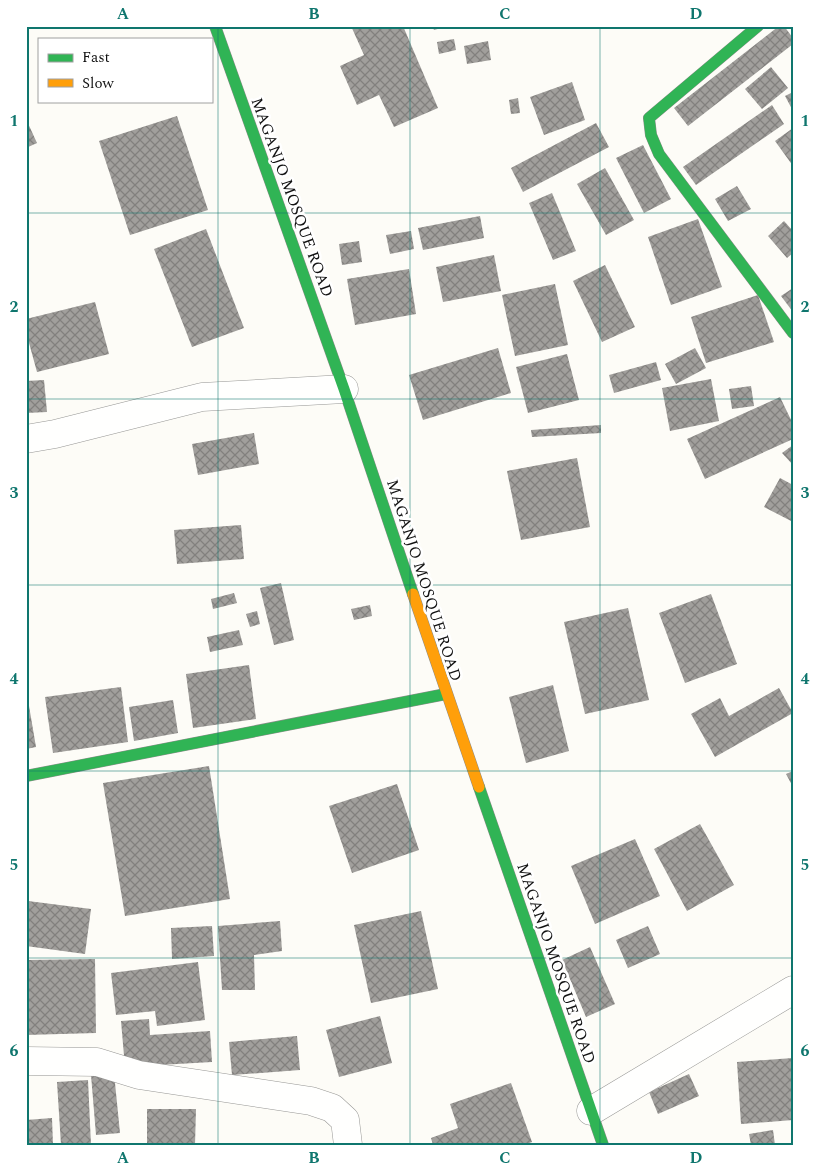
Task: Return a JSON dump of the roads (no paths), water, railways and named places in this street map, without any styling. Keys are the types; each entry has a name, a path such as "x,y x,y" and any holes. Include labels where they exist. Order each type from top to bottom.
{"street":[{"name":"MAGANJO MOSQUE ROAD","path":"215,26 344,389 446,694 591,1110 600,1144"},
{"path":"758,26 649,118 651,135 659,154 793,333"},
{"path":"26,439 55,434 202,397 344,389"},
{"path":"26,776 446,694"},
{"path":"591,1110 793,990"},
{"path":"26,1061 97,1062 138,1075 311,1101 332,1108 345,1120 348,1145"}]}
